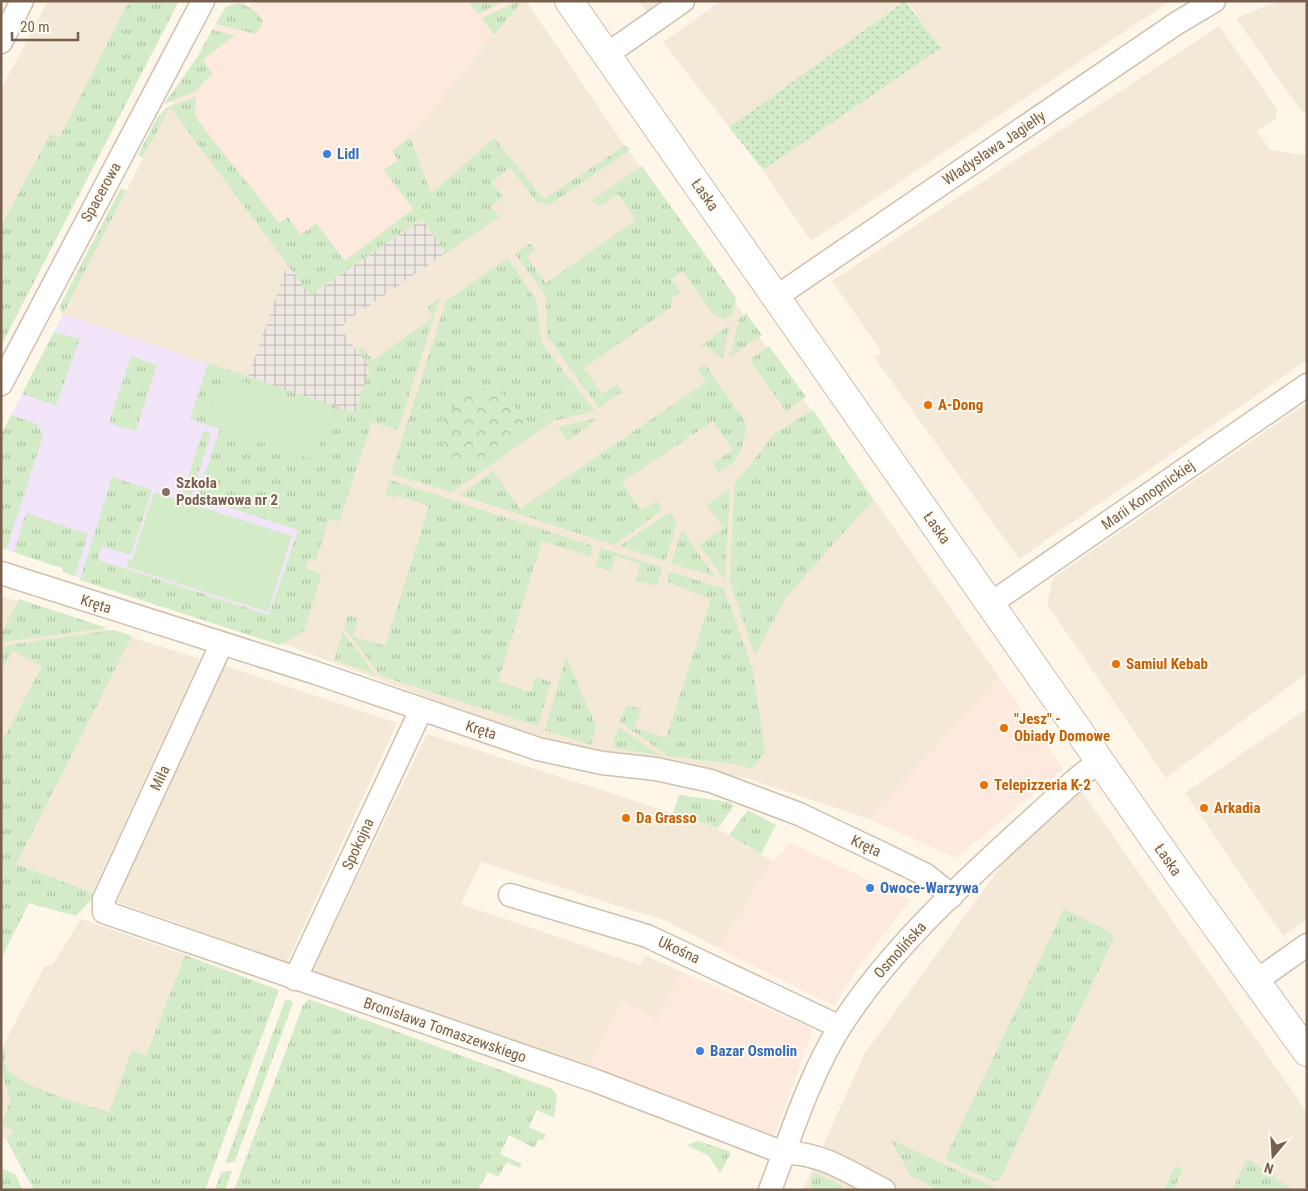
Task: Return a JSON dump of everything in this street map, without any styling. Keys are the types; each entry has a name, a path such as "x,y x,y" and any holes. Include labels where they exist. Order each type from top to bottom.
{"street":[{"path":"1,42 22,1"},
{"name":"Spacerowa","path":"1,384 204,1"},
{"name":"Łaska","path":"569,1 1099,760 1307,1052"},
{"path":"606,55 683,1"},
{"name":"Władysława Jagiełły","path":"776,297 1177,23 1214,1"},
{"name":"Marii Konopnickiej","path":"990,604 1307,385"},
{"name":"Kręta","path":"1,573 316,674 538,748 602,763 656,769 711,781 799,814 881,853 926,875 952,896"},
{"name":"Miła","path":"104,912 104,899 222,645"},
{"name":"Spokojna","path":"295,979 421,710"},
{"name":"Osmolińska","path":"770,1190 827,1050 840,1027 882,968 952,896 1074,781 1099,760"},
{"name":"Ukośna","path":"510,895 648,936 840,1027"},
{"name":"Bronisława Tomaszewskiego","path":"104,912 596,1081 784,1153 802,1152 884,1190"},
{"path":"1256,981 1307,945"}],"shaded area":[{"path":"48,1 172,1 1,337 1,89"},
{"path":"257,1 522,1 410,137 437,210 310,295 170,106 222,12 231,4 243,3 248,7"},
{"path":"522,1 526,1 627,149 999,677 869,819 750,779 558,746 281,643 355,414 63,314 170,106 310,295 410,137"},
{"path":"639,1 667,1 648,14"},
{"path":"721,1 905,1 729,127 663,42"},
{"path":"907,1 1170,1 811,241 763,170 940,48"},
{"path":"1279,1 1307,1 1307,113 1301,111 1236,18"},
{"path":"1219,26 1277,109 1276,119 1257,131 1270,150 1307,155 1307,360 1019,559 874,357 882,352 832,281"},
{"path":"423,219 446,253 345,322 341,330 370,367 355,414 248,377 288,263 310,295"},
{"name":"Szkoła Podstawowa nr 2","path":"63,314 355,414 281,643 63,572 62,568 1,548 1,435"},
{"path":"1307,403 1307,673 1166,778 1047,604 1053,578"},
{"path":"1,596 200,659 92,893 42,874 1,955"},
{"path":"223,665 397,723 287,962 117,902"},
{"path":"999,677 1063,769 956,858 869,819"},
{"path":"1307,709 1307,919 1283,936 1185,793"},
{"path":"427,734 715,827 772,861 718,948 666,921 481,862 461,904 640,965 646,956 682,972 658,1020 622,1001 586,1071 312,971"},
{"path":"1080,789 1307,1112 1307,1190 803,1190 865,1053 1006,859"},
{"path":"791,843 910,900 855,972 834,1006 718,948 772,861"},
{"path":"81,919 185,955 146,1055 132,1050 109,1112 19,1119 7,1141 1,1135 1,1050 44,967 53,964"},
{"name":"Bazar Osmolin","path":"682,972 806,1026 812,1031 775,1134 759,1134 586,1071 622,1001 658,1020"}],"green space":[{"path":"129,1 179,1 1,346 1,227 50,134 59,138"},
{"path":"468,1 504,1 478,14"},
{"path":"518,1 522,1 494,35 482,18"},
{"path":"905,1 941,48 763,170 729,127"},
{"path":"238,3 256,12 263,22 256,34 216,24 226,7"},
{"path":"212,30 235,35 203,60 213,74 204,81 197,91 164,104 198,56"},
{"path":"196,96 195,113 198,121 279,223 288,217 301,235 316,223 345,261 413,209 384,170 398,160 392,151 410,137 431,194 494,138 544,199 626,145 630,150 549,205 536,201 511,168 491,182 503,197 491,206 499,217 446,253 422,219 310,295 170,107 143,158 138,155 157,118 166,108"},
{"path":"642,166 736,298 733,313 724,320 712,313 683,271 671,279 680,292 670,299 674,305 584,368 602,394 617,384 622,392 599,408 547,336 546,296 515,254 530,243 535,251 527,257 546,283 636,220 618,194 598,207 592,200"},
{"path":"121,188 126,191 63,314 59,307"},
{"path":"508,258 536,300 541,338 545,348 595,411 553,421 452,492 393,474 392,471 446,301"},
{"path":"440,297 398,430 372,422 339,522 329,519 316,560 309,558 305,568 322,574 304,631 280,645 80,580 112,477 152,490 131,555 102,546 98,560 269,615 298,530 197,497 220,429 190,419 208,363 355,413 370,367 357,351 362,347 373,360 433,318 428,307"},
{"path":"746,313 762,335 730,357 739,319"},
{"path":"730,325 722,359 706,347 700,346"},
{"path":"54,332 80,339 56,405 22,394"},
{"path":"769,346 806,397 786,411 750,360"},
{"path":"131,356 157,365 136,431 109,423"},
{"path":"705,364 744,420 745,436 740,452 732,463 718,473 713,463 733,450 713,421 622,482 641,511 657,501 662,510 614,545 460,495 493,471 520,509 706,382 697,369"},
{"path":"223,375 331,411 314,460 206,424"},
{"path":"486,388 503,394 532,428 482,463 449,466 439,426 469,390"},
{"path":"813,410 873,500 786,597 755,656 730,583 734,485 775,433"},
{"path":"11,415 37,424 43,436 6,550 1,548 1,435"},
{"path":"594,419 595,421 567,441 558,427"},
{"path":"203,431 211,433 191,496 183,493"},
{"path":"390,480 593,546 590,556 542,541 498,681 531,692 536,677 551,682 538,726 381,676 344,628 348,615 358,619 353,636 385,646 429,506 397,495 396,498 385,495"},
{"path":"730,489 725,580 699,545 723,528 707,505"},
{"path":"154,492 292,536 268,612 126,567 129,559 132,560"},
{"path":"670,512 677,523 665,561 620,546"},
{"path":"26,513 88,534 75,576 63,572 62,568 14,552"},
{"path":"682,530 715,577 671,563"},
{"path":"601,548 663,568 656,586 636,580 640,564 616,556 610,571 595,566"},
{"path":"669,571 724,589 753,670 765,752 751,769 741,765 668,756 620,722 626,705 641,709 635,728 666,738 711,599 667,582"},
{"path":"19,599 107,628 1,642 1,634"},
{"path":"114,630 132,636 16,864 96,894 76,916 29,903 1,959 1,743 42,666 12,651 3,668 1,646"},
{"path":"343,632 375,674 334,660"},
{"path":"566,657 596,726 591,745 545,730"},
{"path":"619,727 659,755 612,748"},
{"path":"679,795 729,802 734,806 718,828 673,813"},
{"path":"748,810 776,825 761,854 729,835"},
{"path":"1064,909 1111,932 1114,938 1000,1179 993,1181 945,1159"},
{"path":"185,955 279,990 205,1190 34,1190 7,1141 13,1131 1,1124 10,1103 1,1066 2,1048 6,1050 5,1061 7,1068 13,1075 24,1082 109,1112 132,1050 146,1055"},
{"path":"309,999 552,1089 557,1095 554,1118 537,1110 529,1127 546,1135 543,1140 539,1139 534,1148 509,1135 500,1154 522,1164 520,1168 507,1162 498,1177 488,1172 478,1190 234,1190 303,1005"},
{"path":"285,1000 290,1000 293,1003 235,1161 225,1164"},
{"path":"890,1139 995,1188 994,1190 939,1190 911,1176"},
{"path":"698,1141 729,1151 730,1155 720,1173 709,1156 687,1145"},
{"path":"1247,1158 1293,1190 1232,1190"},
{"path":"1175,1166 1183,1169 1173,1190 1164,1190"},
{"path":"1,1168 15,1174 23,1190 1,1190"},
{"path":"232,1171 225,1190 215,1190 221,1172"},
{"path":"815,1173 842,1186 841,1190 811,1190 812,1176"}],"place":[{"name":"Lidl","path":"327,154"},
{"name":"A-Dong","path":"928,405"},
{"name":"Szkoła Podstawowa nr 2","path":"166,492"},
{"name":"Samiul Kebab","path":"1116,664"},
{"name":"\"Jesz\" - Obiady Domowe","path":"1004,728"},
{"name":"Telepizzeria K-2","path":"984,785"},
{"name":"Arkadia","path":"1204,808"},
{"name":"Da Grasso","path":"626,818"},
{"name":"Owoce-Warzywa","path":"870,888"},
{"name":"Bazar Osmolin","path":"700,1051"}]}
